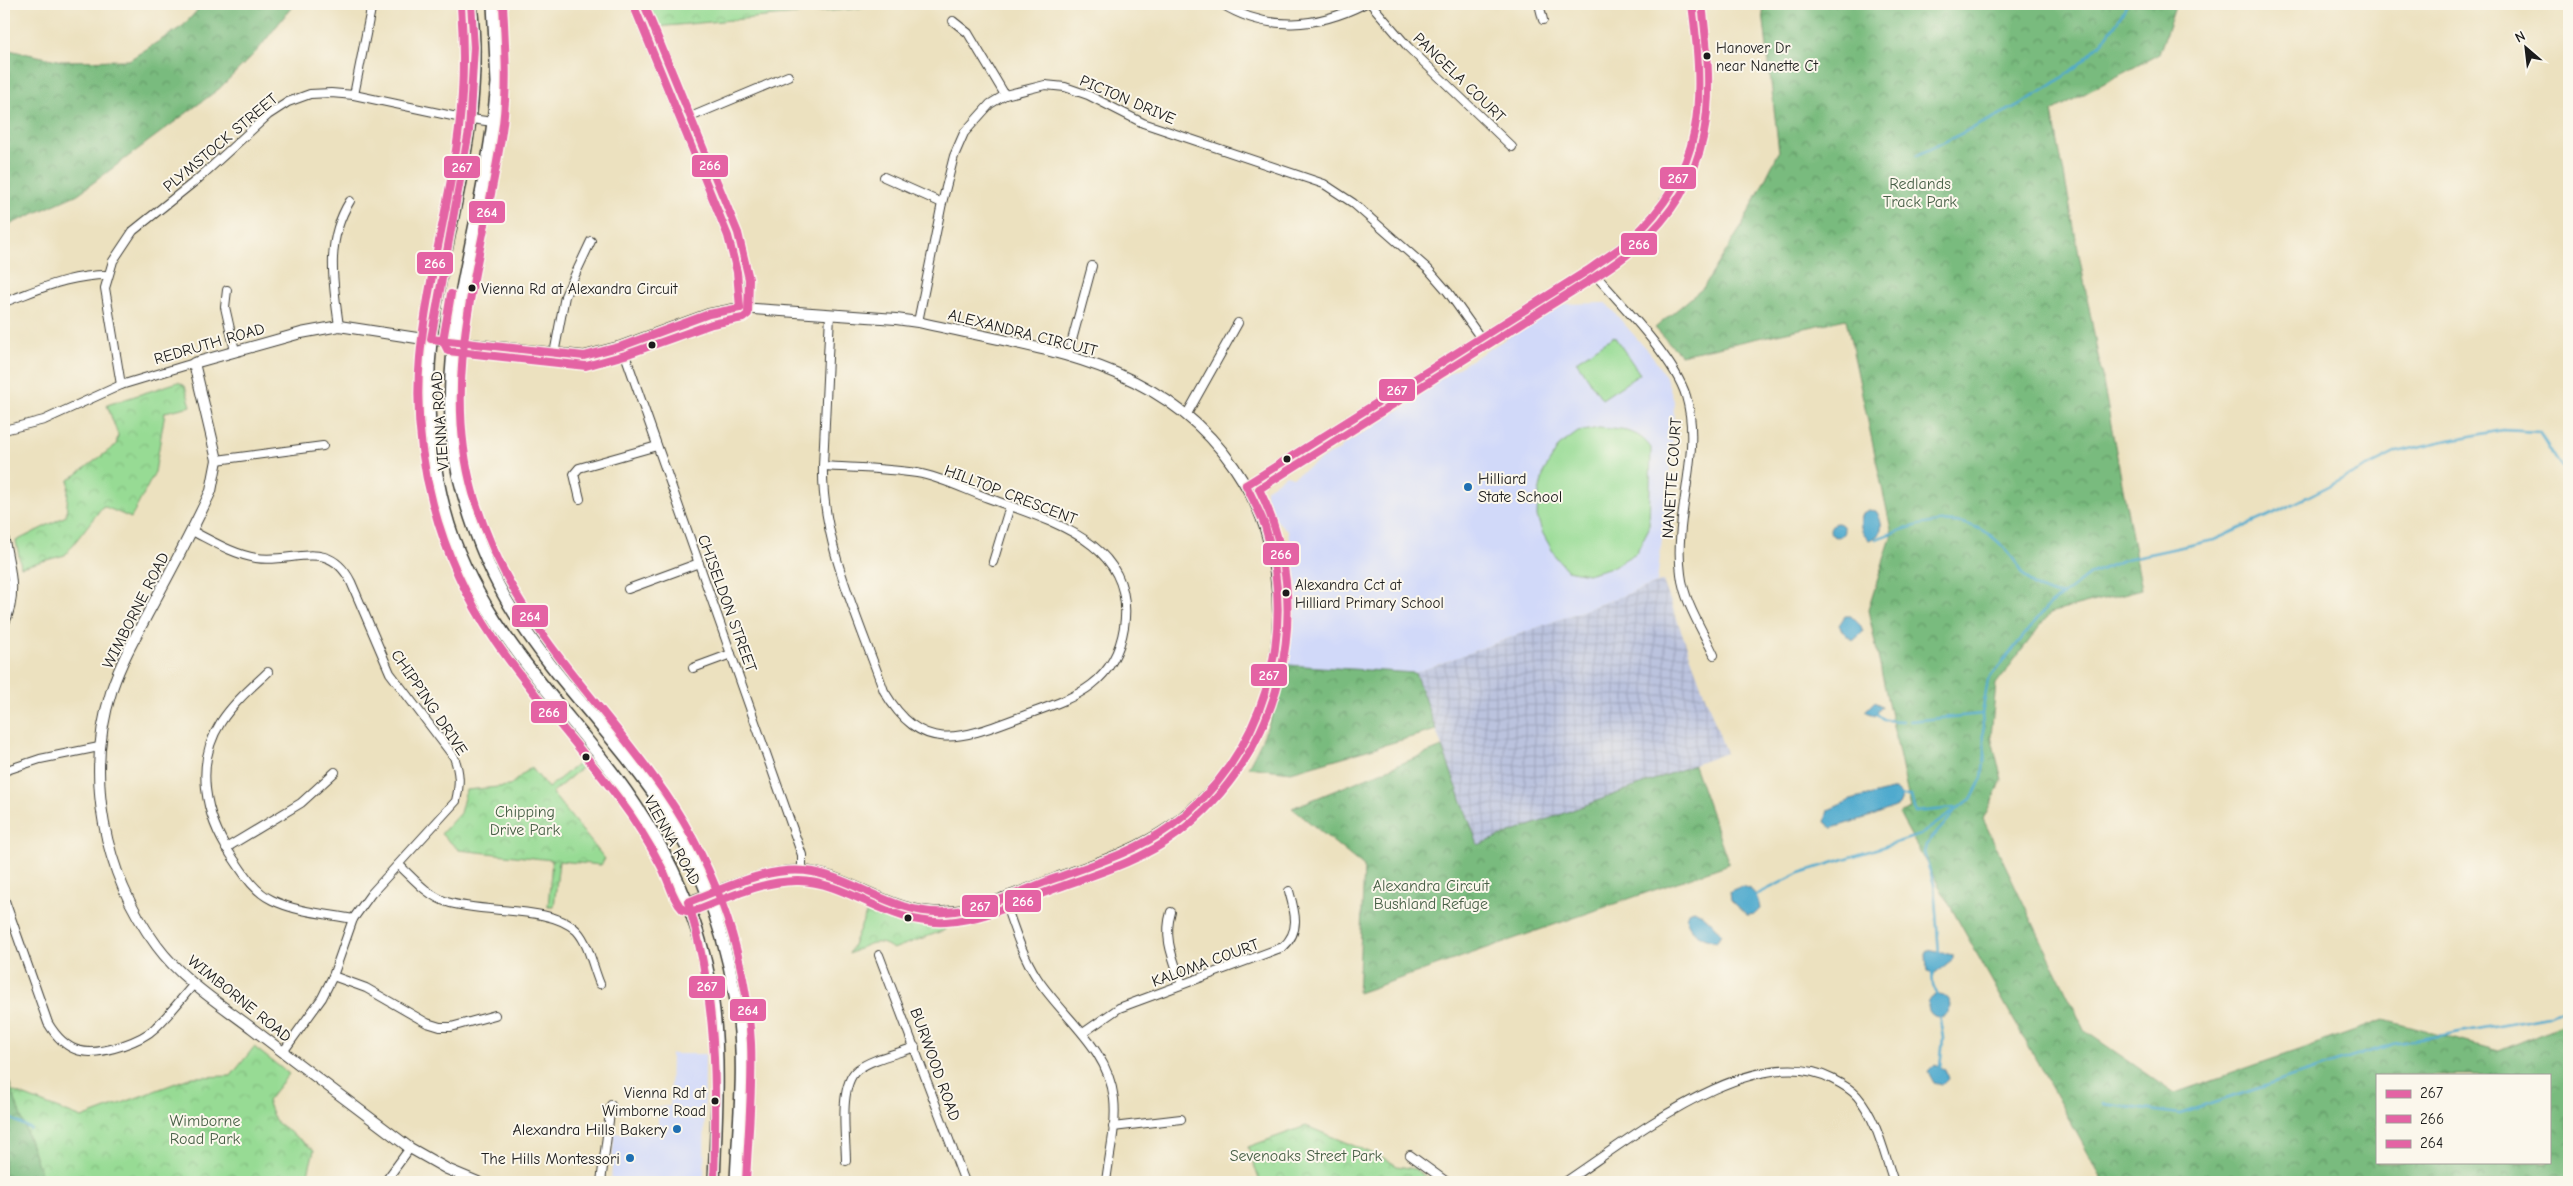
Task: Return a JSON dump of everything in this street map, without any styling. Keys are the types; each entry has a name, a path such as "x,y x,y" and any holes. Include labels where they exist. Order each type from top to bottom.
{"main road":[{"name":"VIENNA ROAD","path":"471,4 476,62 472,119 431,340 429,403 437,472 445,511 464,563 483,602 502,633 601,758 652,829 688,902 707,971 714,1010 717,1053 714,1182"},
{"name":"VIENNA ROAD","path":"494,4 497,65 493,122 453,342 450,383 453,441 465,502 484,557 517,618 646,781 668,814 708,895 720,935 739,1021 741,1059 736,1182"}],"street":[{"path":"633,4 737,262 740,308"},
{"path":"1222,4 1258,21 1290,25 1327,19 1364,4"},
{"name":"PANGELA COURT","path":"1371,4 1408,47 1512,147"},
{"path":"1539,4 1543,20"},
{"path":"1246,485 1590,269 1634,237 1669,193 1685,160 1694,133 1699,108 1692,4"},
{"path":"354,95 371,10"},
{"path":"954,21 968,33 1006,95"},
{"path":"681,122 788,76"},
{"name":"PICTON DRIVE","path":"918,322 942,203 954,156 964,133 990,104 1006,95 1045,85 1065,87 1088,95 1143,123 1324,184 1353,203 1428,269 1448,292 1480,338"},
{"name":"PLYMSTOCK STREET","path":"121,385 105,288 113,260 133,231 199,178 268,115 288,102 310,94 354,95 493,122"},
{"path":"884,177 942,203"},
{"path":"339,326 333,272 334,240 340,218 350,201"},
{"path":"554,354 565,296 591,241"},
{"path":"1068,355 1092,266"},
{"name":"NANETTE COURT","path":"1590,269 1670,364 1685,394 1690,415 1691,436 1680,550 1681,575 1689,602 1714,654"},
{"path":"4,302 68,278 84,275 108,275"},
{"path":"227,290 225,307 235,351"},
{"name":"ALEXANDRA CIRCUIT","path":"431,340 584,356 622,346 709,314 740,308 918,322 1068,355 1119,372 1141,383 1187,414 1220,448 1246,485 1266,532 1278,588 1279,608 1274,668 1260,712 1248,736 1219,781 1171,825 1119,854 1003,897 952,912 913,910 829,877 802,871 770,874 688,902"},
{"name":"HILLTOP CRESCENT","path":"823,466 919,474 1072,530 1100,550 1114,567 1124,590 1126,612 1121,648 1104,674 1090,688 1073,698 976,733 955,738 938,736 922,730 904,719 884,691 834,549 822,484 830,314"},
{"path":"1187,414 1238,323"},
{"name":"REDRUTH ROAD","path":"4,430 44,420 121,385 302,332 339,326 431,340"},
{"name":"CHISELDON STREET","path":"622,346 802,855 802,871"},
{"name":"WIMBORNE ROAD","path":"194,363 217,460 211,491 124,660 112,690 99,747 100,803 107,844 116,872 127,896 157,947 194,984 410,1148 447,1169 478,1182"},
{"path":"217,460 323,446"},
{"path":"580,499 574,474 579,468 657,446"},
{"path":"993,562 1010,506"},
{"name":"CHIPPING DRIVE","path":"192,531 240,554 272,559 318,554 335,560 346,572 390,672 450,751 459,770 460,785 456,801 371,894 353,920 333,976 322,998 283,1052"},
{"path":"4,540 14,586 11,605 4,625"},
{"path":"628,589 699,563"},
{"path":"693,668 732,654"},
{"path":"268,672 230,709 220,723 206,765 204,788 208,808 226,848 255,888 270,899 290,907 353,920"},
{"path":"4,771 40,759 99,747"},
{"path":"226,848 301,804 335,772"},
{"path":"399,865 428,892 447,902 550,917 568,924 583,941 600,984"},
{"name":"KALOMA COURT","path":"1083,1033 1119,1008 1271,953 1290,941 1296,920 1289,891"},
{"path":"1003,897 1029,966 1039,981 1083,1033 1101,1059 1109,1077 1114,1099 1113,1128 1106,1182"},
{"path":"4,898 48,1023 56,1036 72,1049 84,1053 94,1053 143,1037 155,1028 194,984"},
{"path":"1171,912 1166,926 1167,942 1182,984"},
{"name":"BURWOOD ROAD","path":"879,955 965,1182"},
{"path":"333,976 366,988 427,1023 440,1027 495,1015"},
{"path":"846,1160 845,1094 850,1079 856,1071 869,1063 915,1048"},
{"path":"1565,1182 1679,1106 1747,1077 1780,1069 1799,1068 1819,1072 1857,1095 1875,1128 1894,1182"},
{"path":"601,1182 611,1105"},
{"path":"1113,1128 1181,1119"},
{"path":"385,1182 410,1148"},
{"path":"1410,1155 1447,1182"}],"shaded area":[{"name":"Hilliard State School","path":"1606,303 1653,357 1666,378 1674,401 1673,439 1657,583 1415,673 1288,665 1291,599 1296,584 1288,531 1276,520 1266,497 1266,489 1286,475 1293,477 1328,455 1340,450 1342,446 1415,400 1417,393 1563,304"},
{"path":"1663,581 1726,753 1478,845 1415,673"},
{"path":"671,1054 705,1054 704,1182 611,1182 614,1133 658,1134 658,1107 670,1106"}],"green space":[{"path":"203,4 294,4 257,51 220,88 78,194 4,227 4,49 62,61 129,60 183,26"},
{"path":"648,4 863,4 862,8 656,27"},
{"name":"Redlands Track Park","path":"1762,4 2176,4 2159,54 2052,111 2142,589 2050,613 1996,684 1991,736 2002,780 1983,819 2085,1031 2175,1093 2384,1020 2499,1051 2569,1022 2569,1182 2104,1182 1899,814 1911,809 1868,610 1892,534 1846,319 1681,355 1655,328 1703,288 1740,229 1779,152"},
{"path":"1614,336 1640,374 1602,399 1576,361"},
{"path":"178,382 185,386 191,406 165,412 155,472 131,518 103,506 65,555 21,567 16,541 66,516 69,480 116,445 118,435 107,405"},
{"path":"1599,428 1622,430 1635,434 1651,448 1649,528 1636,553 1612,567 1587,574 1567,570 1556,557 1542,532 1537,516 1538,498 1544,471 1559,446 1578,432"},
{"path":"1288,665 1415,673 1436,730 1291,772 1248,767 1271,717"},
{"name":"Alexandra Circuit Bushland Refuge","path":"1442,747 1478,845 1694,765 1729,864 1358,993 1364,867 1292,808"},
{"name":"Chipping Drive Park","path":"584,759 587,763 552,793 605,859 601,865 559,861 554,907 548,907 552,860 459,850 441,834 460,813 466,790 509,786 531,767 548,788"},
{"path":"869,907 909,922 943,925 945,930 893,949 887,945 876,943 866,945 849,954"},
{"name":"Wimborne Road Park","path":"254,1047 289,1074 267,1101 275,1121 314,1150 306,1182 44,1182 12,1091 82,1118 192,1077 231,1076"},
{"path":"4,1067 44,1182 4,1182"},
{"name":"Sevenoaks Street Park","path":"1306,1126 1386,1159 1397,1166 1415,1169 1432,1182 1260,1182 1248,1147"}],"water":[{"path":"1868,510 1876,511 1881,524 1878,535 1869,540 1862,531 1861,525 1863,513"},
{"path":"1834,523 1840,523 1844,530 1840,537 1834,537 1830,533 1830,527"},
{"path":"1845,616 1851,616 1861,626 1863,632 1853,641 1843,632 1839,625"},
{"path":"1874,702 1882,706 1875,716 1865,711"},
{"path":"1896,789 1903,796 1899,805 1875,815 1832,828 1825,822 1828,810 1851,800"},
{"path":"1742,886 1753,891 1757,897 1760,909 1755,914 1747,915 1731,900 1730,891"},
{"path":"1693,910 1705,917 1719,931 1721,934 1716,942 1702,937 1690,927 1686,918 1688,912"},
{"path":"1928,950 1953,955 1953,959 1934,974 1927,972 1926,953"},
{"path":"1939,995 1949,1002 1950,1006 1943,1016 1939,1017 1929,1010 1928,1006 1935,996"},
{"path":"1935,1065 1945,1069 1948,1079 1942,1085 1934,1083 1928,1072"}],"waterway":[{"path":"1916,156 2005,112 2063,77 2089,56 2110,32 2127,4"},
{"path":"1756,895 1800,873 1920,835 1971,799 1982,778 1985,755 1982,714 1988,680 2047,607 2090,574 2126,559 2214,540 2281,510 2397,452 2449,440 2503,430 2539,432 2561,467"},
{"path":"2564,472 2569,478"},
{"path":"1876,539 1927,523 1960,523 1976,527 1991,536 2006,550 2032,584 2062,596"},
{"path":"1877,714 1884,720 1903,721"},
{"path":"1910,721 1982,714"},
{"path":"1903,796 1911,796 1915,812 1956,808"},
{"path":"1939,954 1934,884 1924,853 1926,845 1954,813"},
{"path":"1932,971 1933,985 1939,998"},
{"path":"2104,1104 2180,1114 2393,1044 2549,1016 2569,1007"},
{"path":"1939,1014 1943,1038 1940,1067"},
{"path":"4,1115 31,1129"}],"transit line":[{"name":"267","path":"471,4 474,47 469,131 431,339 584,356 622,346 709,314 740,308"},
{"name":"264","path":"503,4 506,79 505,109 496,170 469,308 463,354 461,400 464,447 473,493 488,537 506,576 527,611 550,645 655,779 675,808 709,871 733,938 748,1008 751,1043 751,1095 746,1182"},
{"name":"267","path":"633,4 728,236 737,272 740,308"},
{"name":"266","path":"451,294 443,341 448,351 586,366 625,355 712,324 743,318 748,314 749,279 738,233 644,4"},
{"name":"267","path":"1246,485 1590,269 1630,240 1655,214 1674,187 1687,159 1694,131 1698,102 1698,71 1692,4"},
{"name":"266","path":"461,5 463,66 459,128 423,328 418,394 425,468 433,504 444,540 458,575 475,608 509,660 631,815 664,871 676,900 683,910 691,912 758,887 799,881 835,888 887,911 906,917 925,921 946,922 974,918 1001,910 1133,859 1163,844 1177,834 1213,801 1243,763 1265,721 1280,676 1287,629 1286,581 1277,534 1259,489 1621,260 1662,221 1681,194 1695,165 1703,136 1707,106 1708,73 1702,4"},
{"name":"267","path":"714,1182 715,1075 710,1006 698,937 688,902 733,884 765,874 797,870 830,876 894,903 927,912 945,912 974,908 1130,850 1171,826 1203,798 1230,766 1251,730 1266,691 1275,650 1278,609 1275,567 1265,526 1246,485"}],"place":[{"name":"Hanover Dr near Nanette Ct","path":"1707,56"},
{"name":"Vienna Rd at Alexandra Circuit","path":"472,288"},
{"name":"Hilliard State School","path":"1468,487"},
{"name":"Alexandra Cct at Hilliard Primary School","path":"1286,593"},
{"name":"Vienna Rd at Wimborne Road","path":"715,1101"},
{"name":"Alexandra Hills Bakery","path":"677,1129"},
{"name":"The Hills Montessori","path":"630,1158"}]}
